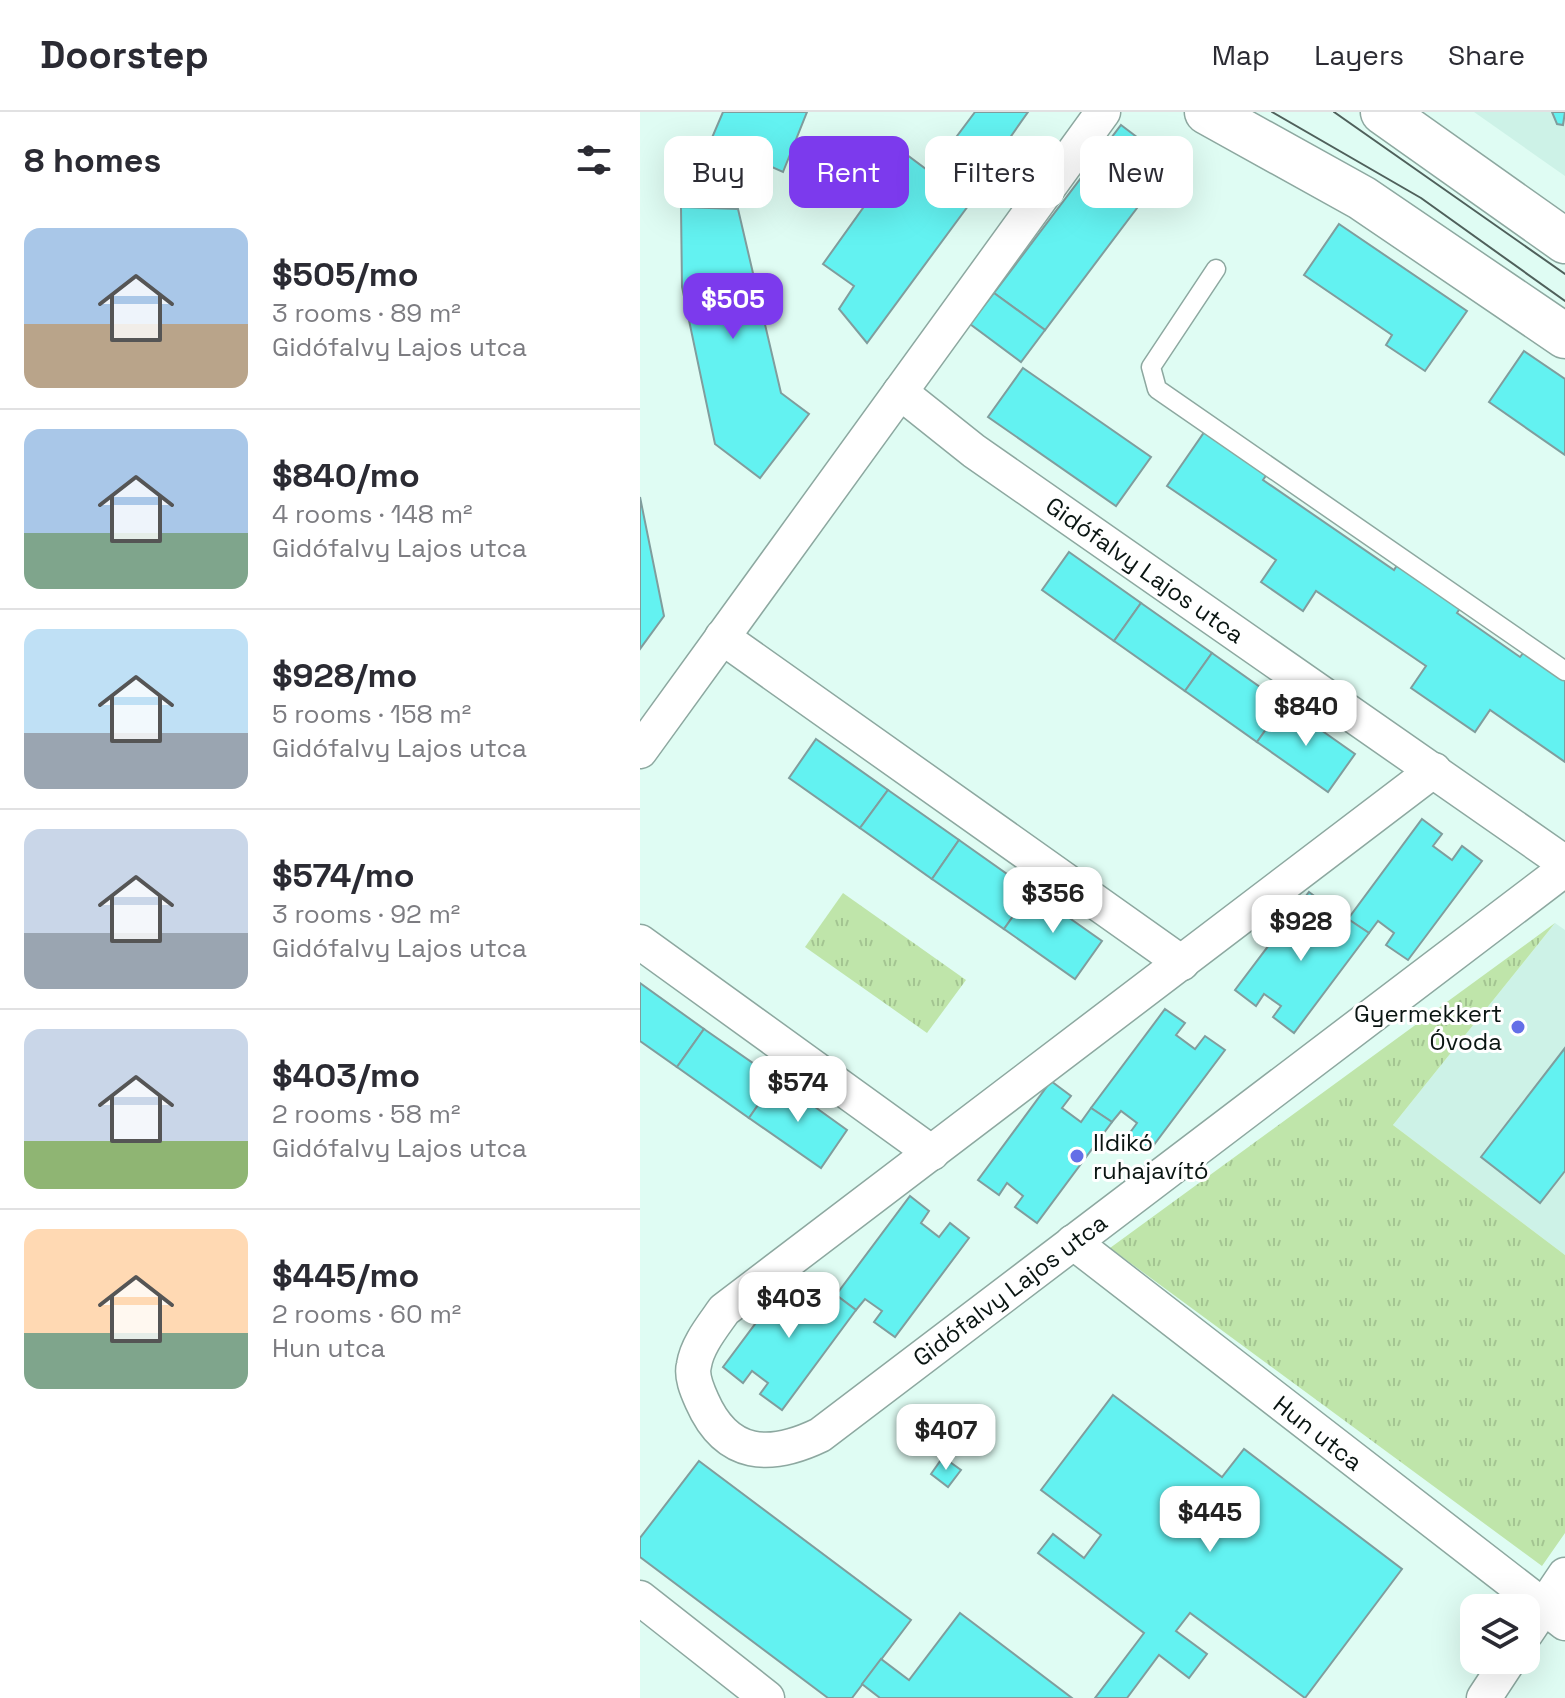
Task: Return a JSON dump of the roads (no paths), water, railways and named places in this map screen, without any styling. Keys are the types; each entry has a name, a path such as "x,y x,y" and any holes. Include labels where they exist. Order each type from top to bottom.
{"main road":[{"path":"1207,112 1362,198 1565,336"},
{"path":"1383,112 1565,241"}],"street":[{"path":"640,751 1103,112"},
{"name":"Gidófalvy Lajos utca","path":"900,392 974,451 1565,863"},
{"path":"722,637 1182,963"},
{"name":"Gidófalvy Lajos utca","path":"1434,770 724,1310 693,1366 696,1388 709,1418 734,1441 762,1451 790,1449 820,1435 1565,869"},
{"path":"640,942 932,1153"},
{"name":"Hun utca","path":"1073,1242 1545,1620"},
{"path":"1545,1620 1565,1575"},
{"path":"640,1598 767,1698"},
{"path":"1484,1698 1500,1674"}],"lane":[{"path":"1216,269 1151,367 1157,389 1565,671"}],"tram line":[{"path":"1272,112 1421,198 1565,301"},
{"path":"1334,112 1565,274"}],"place":[{"name":"Gyermekkert Óvoda","path":"1518,1027"},
{"name":"Ildikó ruhajavító","path":"1077,1156"}]}
